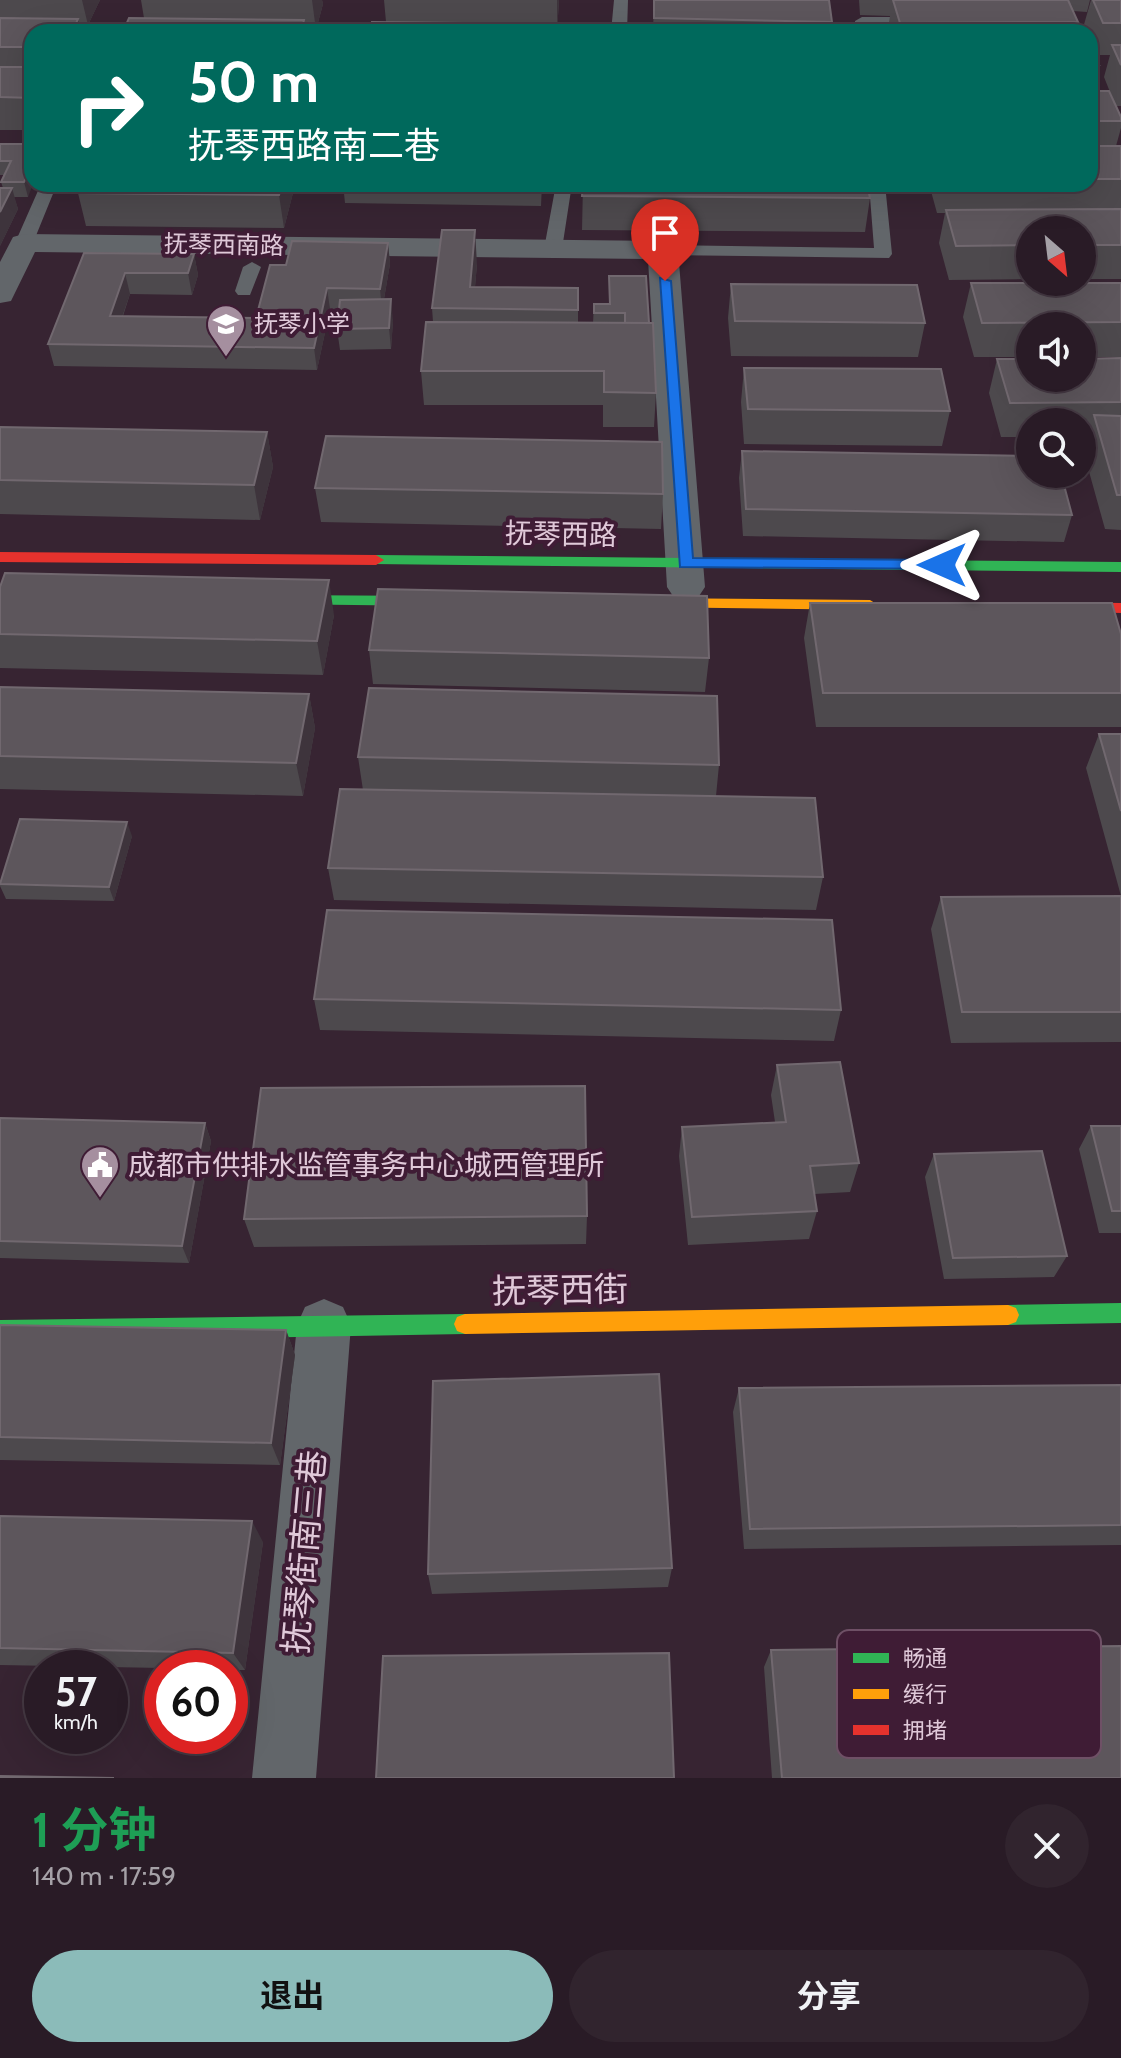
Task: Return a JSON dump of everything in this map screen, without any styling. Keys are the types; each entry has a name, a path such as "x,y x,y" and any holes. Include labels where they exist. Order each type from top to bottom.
{"main road":[{"name":"抚琴西路","path":"0,557 686,575 1121,567"},
{"path":"255,600 462,601"},
{"path":"622,602 887,605"},
{"path":"1043,607 1121,608"},
{"name":"抚琴西街","path":"0,1331 1121,1313"}],"street":[{"name":"抚琴西南路","path":"24,243 663,250"},
{"path":"2,283 24,243"},
{"path":"663,250 686,575"},
{"name":"抚琴街南三巷","path":"284,1778 324,1325"}],"lane":[{"path":"620,24 621,0"},
{"path":"862,24 862,21 938,21"},
{"path":"24,243 46,192"},
{"path":"553,249 563,192"},
{"path":"663,250 883,254 878,192"},
{"path":"244,291 252,267"}],"building":[{"path":"654,0 829,0 832,22 654,18"},
{"path":"893,0 1068,0 1078,22 900,23"},
{"path":"1093,0 1121,0 1121,23 1103,23"},
{"path":"0,18 78,19 76,24 24,24 24,47 0,47"},
{"path":"129,18 304,20 303,24 126,24"},
{"path":"372,22 549,24 372,24"},
{"path":"1112,45 1121,45 1121,65"},
{"path":"0,67 24,67 24,98 0,97"},
{"path":"1098,91 1109,91 1121,121 1098,121"},
{"path":"0,144 24,144 24,182 1,182 11,161 0,161"},
{"path":"1098,146 1121,146 1121,179 1098,179"},
{"path":"0,188 12,188 0,212"},
{"path":"78,192 280,192 279,195"},
{"path":"582,192 869,192 870,198 582,196"},
{"path":"1121,209 1121,245 1096,245 1096,216 1016,216 1016,245 956,246 946,210"},
{"path":"442,230 475,230 470,287 578,288 578,310 432,308"},
{"path":"292,241 388,243 380,289 327,288 314,348 48,344 84,253 194,254 188,273 125,273 110,316 256,318 270,265 286,265"},
{"path":"609,276 646,276 649,323 625,323 625,313 594,313 594,304 610,304"},
{"path":"971,283 1016,283 1016,296 1096,296 1096,283 1121,283 1121,322 1096,322 1096,312 1016,312 1016,323 982,323"},
{"path":"731,284 917,285 925,323 735,321"},
{"path":"391,299 389,328 337,329 340,300"},
{"path":"426,322 653,323 656,393 604,392 604,371 421,371"},
{"path":"1121,358 1121,402 1010,403 997,359 1016,359 1016,392 1096,392 1096,359"},
{"path":"744,368 941,369 950,411 748,409"},
{"path":"1096,415 1121,416 1121,495 1117,495"},
{"path":"0,427 267,432 254,485 0,480"},
{"path":"326,436 662,442 663,494 315,488"},
{"path":"742,451 1016,456 1016,488 1065,488 1072,515 746,509"},
{"path":"5,573 329,580 317,641 0,634 0,587"},
{"path":"378,589 707,596 709,658 369,650"},
{"path":"810,603 1112,603 1121,634 1121,693 823,693"},
{"path":"0,687 309,694 296,763 0,756"},
{"path":"369,688 717,696 719,765 358,757"},
{"path":"1099,734 1121,734 1121,811"},
{"path":"340,789 815,798 823,877 328,868"},
{"path":"20,819 127,822 109,887 0,884"},
{"path":"1121,896 1121,1012 962,1012 941,897"},
{"path":"327,910 832,920 841,1010 314,999"},
{"path":"840,1062 859,1163 810,1166 817,1211 692,1217 682,1127 786,1122 777,1065"},
{"path":"585,1086 587,1216 244,1219 261,1088"},
{"name":"成都市供排水监管事务中心城西管理所","path":"0,1118 205,1123 182,1246 0,1241"},
{"path":"1091,1126 1121,1126 1121,1211 1112,1211"},
{"path":"1042,1151 1067,1256 953,1258 934,1154"},
{"path":"0,1325 286,1330 271,1443 0,1437"},
{"path":"659,1374 672,1568 428,1574 433,1381"},
{"path":"1121,1385 1121,1525 750,1529 739,1388"},
{"path":"0,1516 252,1521 233,1650 0,1648"},
{"path":"1101,1646 1121,1646 1121,1778 782,1778 771,1650 837,1649 837,1758 1101,1758"},
{"path":"669,1653 674,1778 376,1778 383,1656"},
{"path":"0,1776 114,1778 0,1778"}],"traffic: fast":[{"path":"376,560 1121,567"},
{"path":"274,600 438,601"},
{"path":"1008,1315 1121,1313"},
{"path":"0,1331 465,1324"}],"traffic: slow":[{"path":"646,603 870,605"},
{"path":"465,1324 1008,1315"}],"traffic: jam":[{"path":"0,557 376,560"},
{"path":"1054,607 1121,608"}],"place":[{"name":"抚琴小学","path":"226,358"},
{"name":"成都市供排水监管事务中心城西管理所","path":"100,1199"}],"route":[{"path":"665,281 686,563 942,565"}]}
